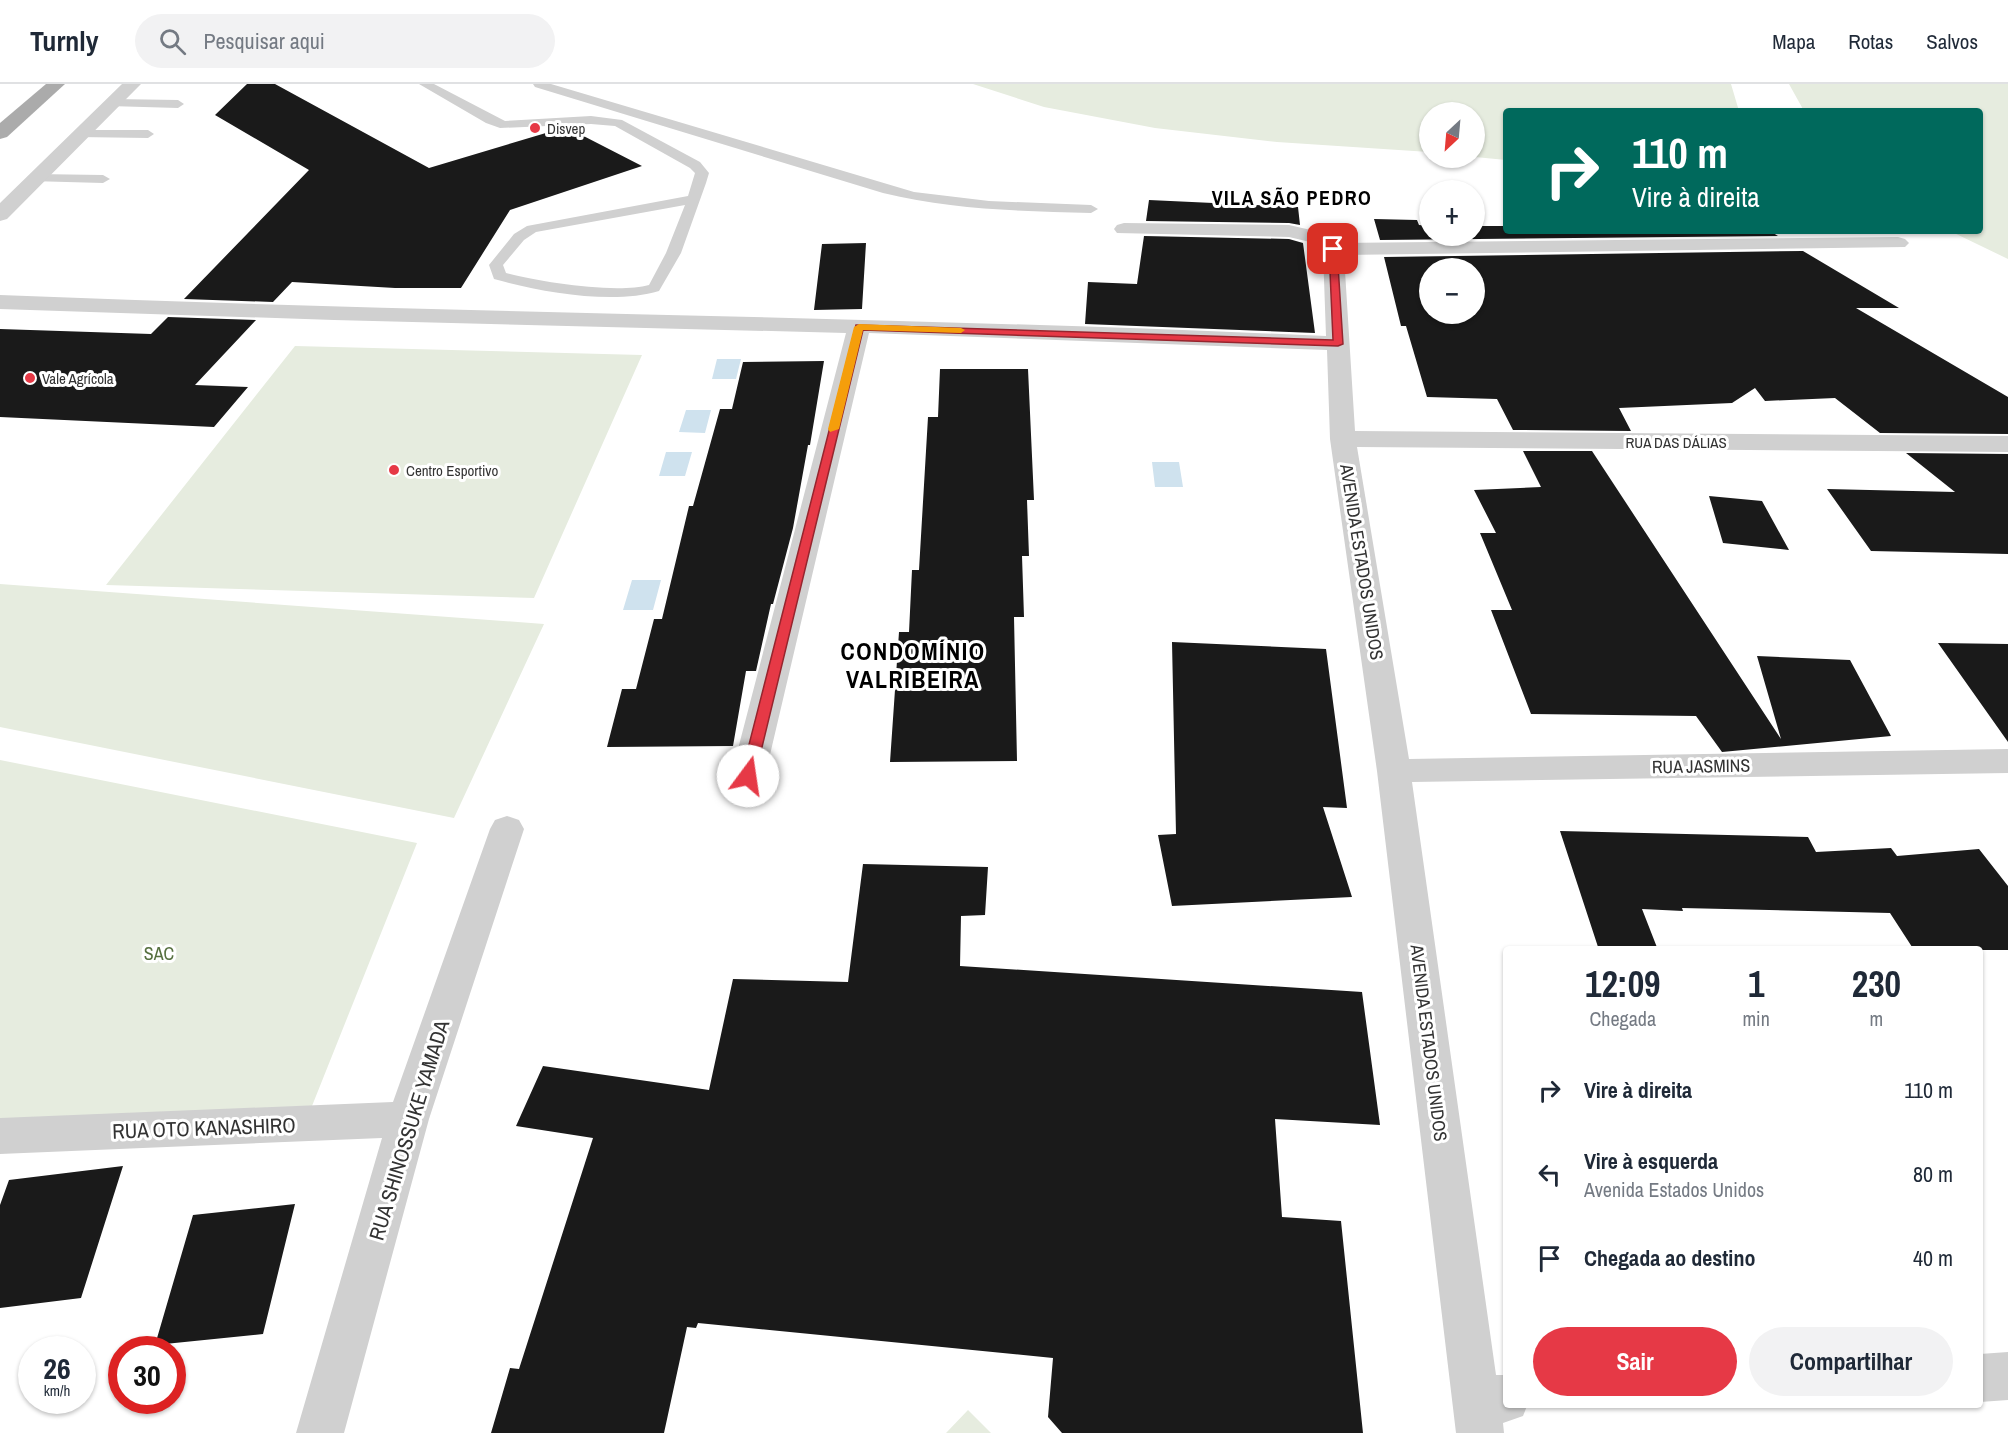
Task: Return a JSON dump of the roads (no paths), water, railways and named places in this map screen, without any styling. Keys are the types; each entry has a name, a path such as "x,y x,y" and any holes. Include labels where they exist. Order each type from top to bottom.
{"main road":[{"path":"0,133 56,84"},
{"path":"0,133 23,92"}],"street":[{"path":"0,215 132,84"},
{"path":"1124,229 1289,231 1317,237 1333,249 1898,243"},
{"name":"AVENIDA ESTADOS UNIDOS","path":"1333,249 1343,439 1487,1410"},
{"path":"0,302 233,312 859,327 1338,344"},
{"path":"748,776 859,327"},
{"name":"RUA DAS DÁLIAS","path":"1343,439 2008,444"},
{"name":"RUA JASMINS","path":"1394,771 2008,761"},
{"name":"RUA SHINOSSUKE YAMADA","path":"320,1433 408,1119 507,829"},
{"name":"RUA OTO KANASHIRO","path":"0,1136 408,1119"},
{"path":"1983,1378 2008,1376"}],"lane":[{"path":"425,84 490,120 504,124 602,120 625,125 702,173 694,200 659,283 646,292 627,293 526,282 499,276 495,270 496,265 519,237 532,229 694,200"},
{"path":"539,84 888,190 933,201 983,206 1091,209"},
{"path":"113,103 178,104"},
{"path":"82,134 148,134"},
{"path":"35,178 103,179"}],"water":[{"path":"717,359 741,359 736,379 712,379"},
{"path":"686,410 711,410 705,433 679,432"},
{"path":"666,452 692,452 685,476 659,476"},
{"path":"1152,462 1179,462 1183,487 1155,487"},
{"path":"632,580 661,580 653,610 623,610"}],"place":[{"name":"Disvep","path":"535,128"},
{"name":"Vale Agrícola","path":"30,378"},
{"name":"Centro Esportivo","path":"394,470"}],"district":[{"name":"VILA SÃO PEDRO","path":"1292,197"},
{"name":"CONDOMÍNIO VALRIBEIRA","path":"913,665"}],"park label":[{"name":"SAC","path":"159,953"}]}
